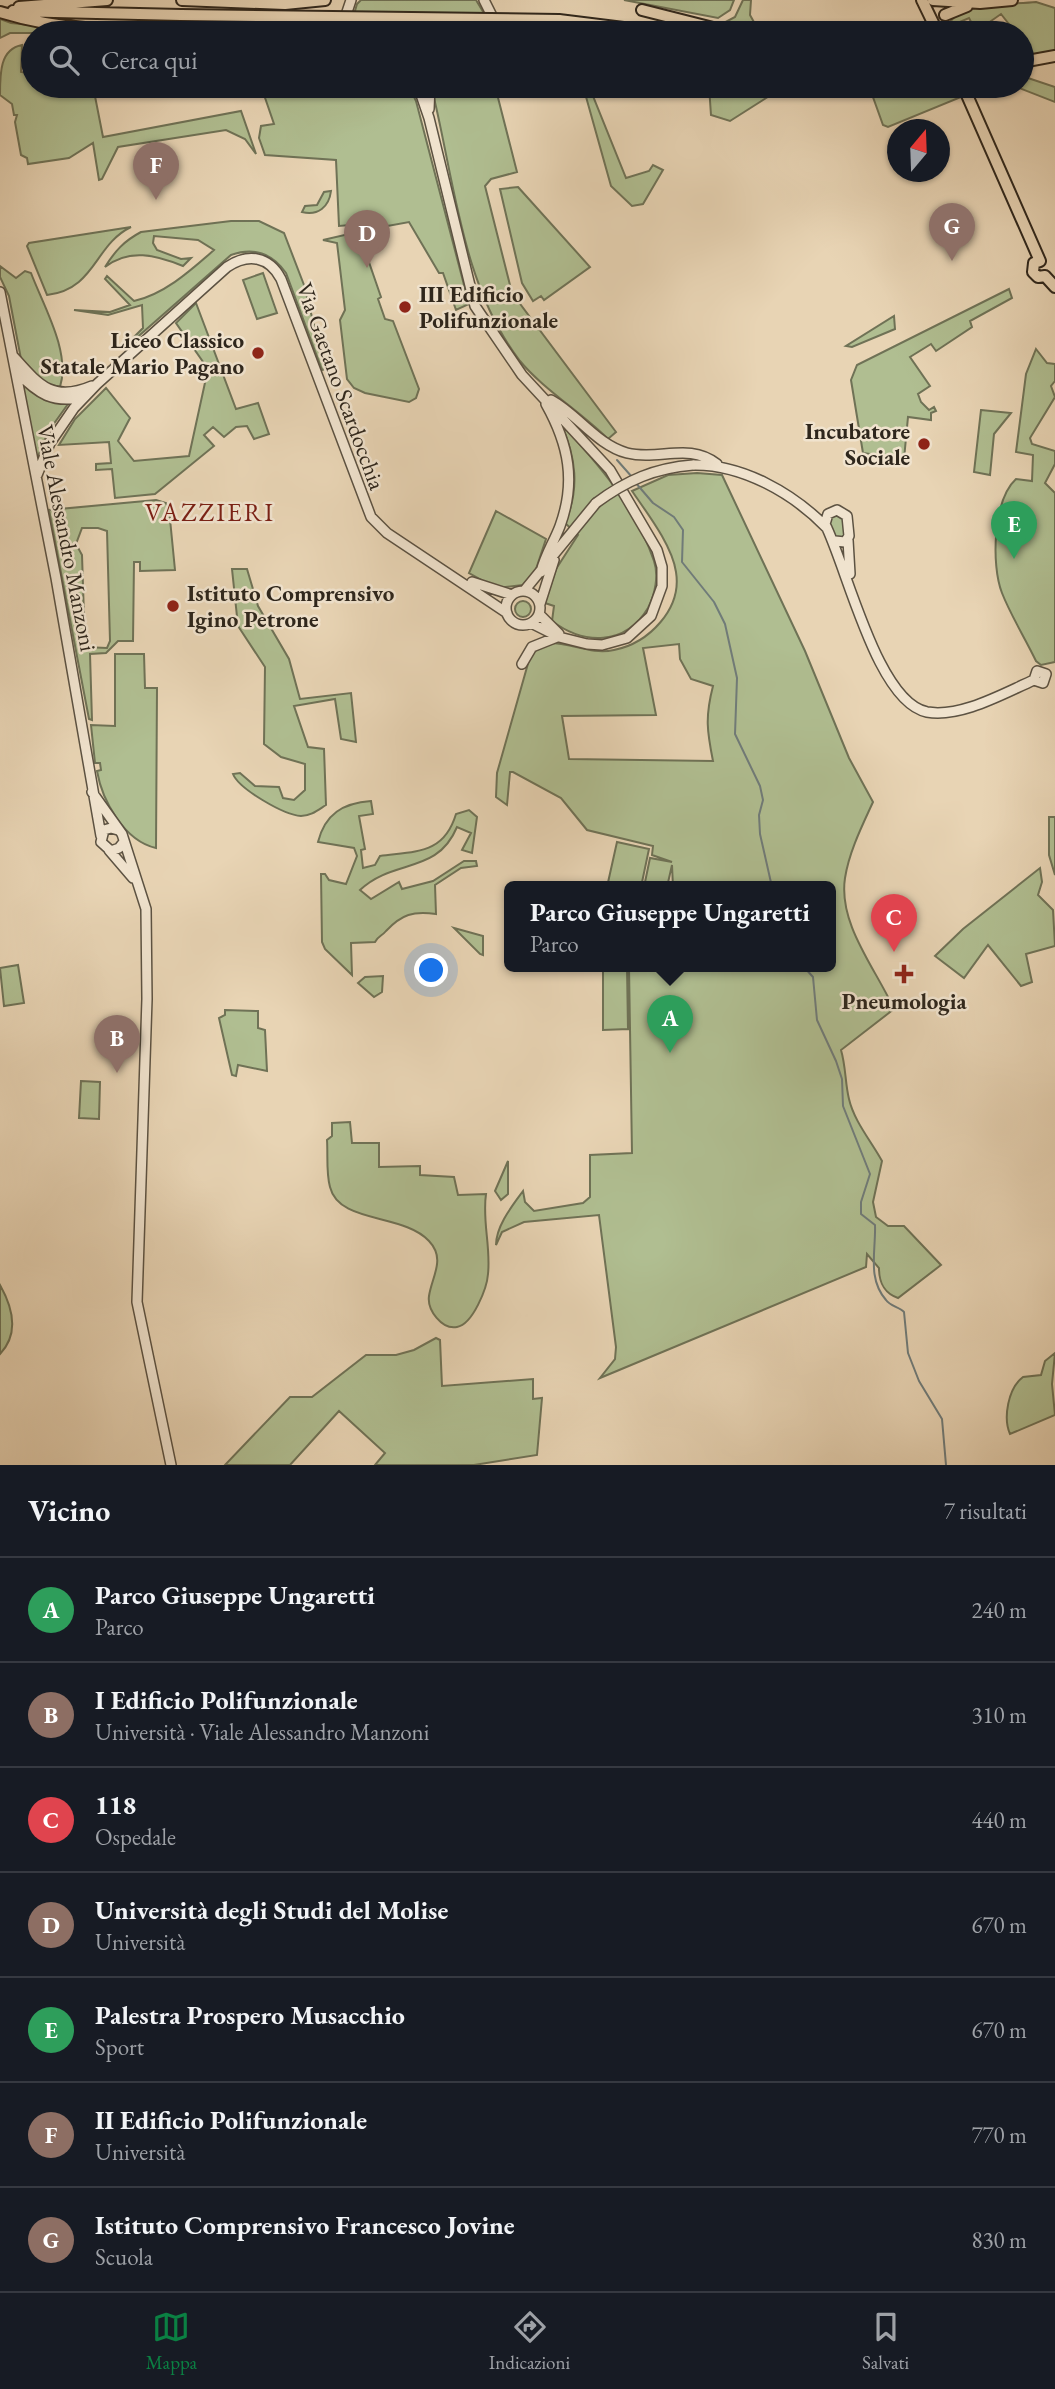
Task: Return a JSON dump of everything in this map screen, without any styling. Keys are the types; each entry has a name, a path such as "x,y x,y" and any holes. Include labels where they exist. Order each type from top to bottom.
{"main road":[{"path":"0,11 107,0"},
{"path":"182,0 285,4 325,0"},
{"path":"934,1 980,3 1013,0"},
{"path":"934,1 944,15"},
{"path":"934,1 937,21"},
{"path":"944,15 980,3"},
{"path":"642,10 686,21"},
{"path":"0,11 567,21"},
{"path":"0,11 30,21"},
{"path":"942,21 944,15"},
{"path":"1034,59 1055,55"},
{"path":"968,98 1040,261 1034,263 1033,272 1038,277 1045,276 1055,287"}],"street":[{"path":"345,21 351,0"},
{"path":"484,0 492,16 491,21"},
{"path":"422,98 475,306 522,375 610,470 657,550 662,567 662,586 658,601 644,625 627,638 614,643 587,643 559,637 531,623 517,624 507,613 507,603 512,595 524,592 534,595 552,629 569,639"},
{"path":"429,118 430,98"},
{"name":"Via Gaetano Scardocchia","path":"37,475 62,422 97,384 227,267 248,257 270,263 281,279 371,517 387,533 454,575 507,613"},
{"name":"Viale Alessandro Manzoni","path":"0,292 37,475 101,836"},
{"name":"Via Gaetano Scardocchia","path":"13,356 41,385 54,392 67,393 97,384"},
{"path":"16,371 37,391 51,399 85,397"},
{"path":"540,394 569,410 608,446 644,455 692,452 704,454 716,464 754,478 790,497 830,512 841,510 847,516 851,586"},
{"path":"540,394 566,448 570,488 558,531 547,550 541,572"},
{"path":"524,592 596,503 615,489 648,472 716,464"},
{"path":"790,497 827,528"},
{"path":"830,512 825,520 827,528 835,541 867,637 902,698 925,712 957,711 1034,680 1037,671 1051,672"},
{"path":"835,541 841,543 848,540"},
{"path":"531,623 540,609 558,548"},
{"name":"Via Gaetano Scardocchia","path":"454,575 512,595"},
{"path":"522,664 532,648 559,637"},
{"name":"Viale Alessandro Manzoni","path":"92,792 119,830"},
{"path":"139,886 102,845 101,836 109,828 119,830 139,886 146,909 148,939 137,1302 171,1465"},
{"path":"109,850 118,849 123,842"}],"green space":[{"path":"361,0 476,0 485,15 483,21 352,21 357,4"},
{"path":"624,0 734,0 730,10 718,18"},
{"path":"743,0 751,0 750,15 753,21 727,21 735,17"},
{"path":"1036,2 1055,8 1055,59 1034,63 1034,21 1007,21 1001,14 991,21 971,21 969,18 951,21 962,12 973,8"},
{"path":"0,19 21,24 21,33 10,33 0,38"},
{"path":"21,45 21,98 95,98 103,137 241,111 256,154 245,139 226,130 118,147 102,179 99,180 93,143 69,158 28,164 27,158 21,155 15,122 17,115 14,115 12,104 0,95 3,63 9,51"},
{"path":"1034,80 1055,87 1055,102 1034,94"},
{"path":"265,98 415,98 469,304 456,310 443,273 439,273 409,222 382,227 362,224 339,226 336,160 265,155 259,138 261,126 274,124"},
{"path":"434,98 498,98 517,172 491,179 485,186 512,293 616,432 608,439 529,371 501,332 485,301 473,268 455,200"},
{"path":"586,98 594,98 626,178 649,171 653,165 663,170 643,204 632,206 611,186"},
{"path":"710,98 766,98 730,121 711,115"},
{"path":"873,98 959,98 907,119 887,119 887,127 883,125"},
{"path":"518,187 590,267 544,300 541,296 533,301 522,283 500,189"},
{"path":"331,191 328,202 322,209 313,213 302,212 305,206 317,205 324,192"},
{"path":"231,221 259,221 284,233 304,285 325,369 322,370 286,273 269,256 255,252 231,255 133,341 143,328 142,305 108,315 74,310 110,312 130,305 105,279 107,276 134,301 167,287 214,250 198,240 154,236 153,243 157,250 181,259 191,258 183,266 153,256 133,255 105,267 120,247 141,232"},
{"path":"131,227 109,244 76,284 47,295 27,246 29,243"},
{"path":"353,233 362,242 381,297 378,299 385,319 393,321 419,389 416,398 409,402 365,393 354,388 347,379 340,320 345,310 337,243 323,240"},
{"path":"0,266 16,278 25,271 31,273 59,344 62,359 60,387 48,386 21,359 9,296 0,277"},
{"path":"263,273 277,313 257,319 243,280"},
{"path":"1009,289 1012,298 970,321 972,327 936,351 931,344 910,357 930,386 918,394 921,402 929,410 934,407 936,411 931,413 931,420 908,417 904,459 863,453 851,380 857,365"},
{"path":"196,303 236,409 258,403 269,434 254,439 247,426 236,427 224,437 213,427 204,435 214,446 155,494 115,498 112,469 96,470 96,464 111,463 109,442 59,445 75,419 106,388 130,418 118,441 134,461 189,456 208,369 176,323"},
{"path":"894,316 895,329 852,347 846,346"},
{"path":"1036,349 1047,363 1055,364 1055,381 1051,386 1055,397 1030,438 1032,444 1055,451 1055,464 1045,483 1055,493 1055,662 1041,665 1036,661 1002,593 996,566 996,533 1008,489 1016,479 1032,481 1033,455 1016,452 1026,374"},
{"path":"22,384 45,400 68,404 48,432 37,459"},
{"path":"981,410 1011,413 994,434 990,475 974,472"},
{"path":"561,424 589,455 627,505 654,561 656,585 648,608 628,629 603,638 564,629 552,621 554,606 545,603 556,569 578,535 565,523 573,498 574,473 570,449"},
{"path":"668,475 722,475 805,651 849,758 873,802 856,839 845,878 844,895 847,912 860,946 894,1009 841,1050 851,1107 882,1161 873,1202 876,1217 888,1226 904,1226 941,1265 898,1298 883,1287 879,1268 867,1254 866,1267 600,1378 615,1359 616,1347 599,1215 524,1222 502,1232 496,1245 502,1224 523,1191 525,1202 534,1211 583,1203 590,1197 590,1155 632,1153 629,972 836,972 836,881 673,881 672,865 668,881 645,881 650,858 672,862 652,855 653,846 587,830 561,798 513,772 510,772 507,805 496,797 497,773 531,653 550,643 597,651 627,646 651,632 674,599 676,572 670,551 632,491","holes":["679,644 680,659 691,679 713,686 708,724 713,761 569,759 562,716 656,715 643,648"]},
{"path":"156,500 166,503 169,509 175,570 140,571 140,562 134,562 133,641 118,641 106,653 90,654 92,720 89,719 49,510","holes":["82,528 107,531 110,641 107,648 85,647 82,555 76,544"]},
{"path":"496,511 546,539 535,572 523,585 496,588 469,573"},
{"path":"837,514 844,519 846,534 843,538 836,538 828,524 831,517"},
{"path":"232,569 247,569 258,606 289,659 300,699 351,693 356,742 341,739 335,699 294,706 308,747 324,749 326,805 308,815 293,815 274,806 244,787 233,774 240,773 255,786 279,787 283,798 294,800 305,790 305,764 281,757 264,744 265,667 238,626"},
{"path":"523,601 529,603 529,615 523,617 517,615 515,609 517,603"},
{"path":"115,654 144,654 145,688 157,688 156,848 134,837 116,818 100,782 97,771 101,770 100,763 95,763 91,725 115,726"},
{"path":"371,801 373,814 359,816 365,849 361,850 363,868 375,865 380,856 417,851 436,844 451,827 456,814 469,810 477,817 472,853 462,850 471,833 457,827 438,853 426,860 387,873 360,890 371,899 399,882 402,889 433,881 464,861 476,861 477,866 461,868 435,885 436,914 408,915 397,921 375,942 351,943 352,975 325,949 322,942 321,874 325,874 329,880 346,884 357,856 354,848 318,842 330,817 344,807"},
{"path":"1049,817 1055,817 1055,875 1049,855"},
{"path":"617,842 649,849 642,881 608,881"},
{"path":"1040,868 1042,882 1038,895 1053,910 1055,946 1026,954 1032,982 1021,986 988,945 964,978 935,956 963,929"},
{"path":"454,928 483,936 483,955 480,954"},
{"path":"18,965 24,1003 4,1006 0,968"},
{"path":"603,972 627,972 628,1029 603,1030"},
{"path":"383,976 382,992 374,997 358,983 365,977"},
{"path":"225,1010 258,1011 258,1028 265,1030 267,1071 238,1065 236,1076 232,1075 219,1018 225,1015"},
{"path":"81,1081 100,1082 99,1119 79,1118"},
{"path":"350,1122 352,1143 379,1143 379,1167 420,1166 420,1175 454,1177 458,1195 486,1194 489,1264 487,1280 474,1313 463,1324 457,1327 446,1325 430,1307 429,1296 437,1254 429,1241 404,1226 358,1213 336,1199 329,1182 327,1140 332,1136 332,1123"},
{"path":"508,1161 508,1194 501,1200 495,1191"},
{"path":"0,1285 11,1312 12,1329 0,1354"},
{"path":"436,1338 440,1340 442,1386 533,1379 533,1399 542,1398 537,1455 474,1465 375,1465 385,1453 339,1411 290,1465 225,1465 290,1397 312,1397 366,1355 396,1355 414,1350"},
{"path":"1055,1353 1052,1384 1055,1415 1010,1434 1007,1412 1014,1388 1023,1377 1041,1375 1045,1361"}],"waterway":[{"path":"617,460 632,477"},
{"path":"635,482 653,503 674,517 683,530 682,562 714,602 725,624 737,678 735,734 760,786 763,800 759,815 760,834 771,881"},
{"path":"808,972 813,977 817,1020 842,1079 843,1106 870,1174 861,1202 861,1214 875,1225 876,1283 888,1302 904,1312 908,1353 919,1381 942,1419 946,1465"}],"place":[{"name":"II Edificio Polifunzionale","path":"156,200"},
{"name":"Istituto Comprensivo Francesco Jovine","path":"952,261"},
{"name":"Università degli Studi del Molise","path":"367,268"},
{"name":"III Edificio Polifunzionale","path":"405,307"},
{"name":"Liceo Classico Statale Mario Pagano","path":"258,353"},
{"name":"Incubatore Sociale","path":"924,444"},
{"name":"Palestra Prospero Musacchio","path":"1014,559"},
{"name":"Istituto Comprensivo Igino Petrone","path":"173,606"},
{"name":"118","path":"894,952"},
{"name":"Pneumologia","path":"904,974"},
{"name":"Parco Giuseppe Ungaretti","path":"670,1053"},
{"name":"I Edificio Polifunzionale","path":"117,1073"}],"district":[{"name":"VAZZIERI","path":"210,512"}]}
